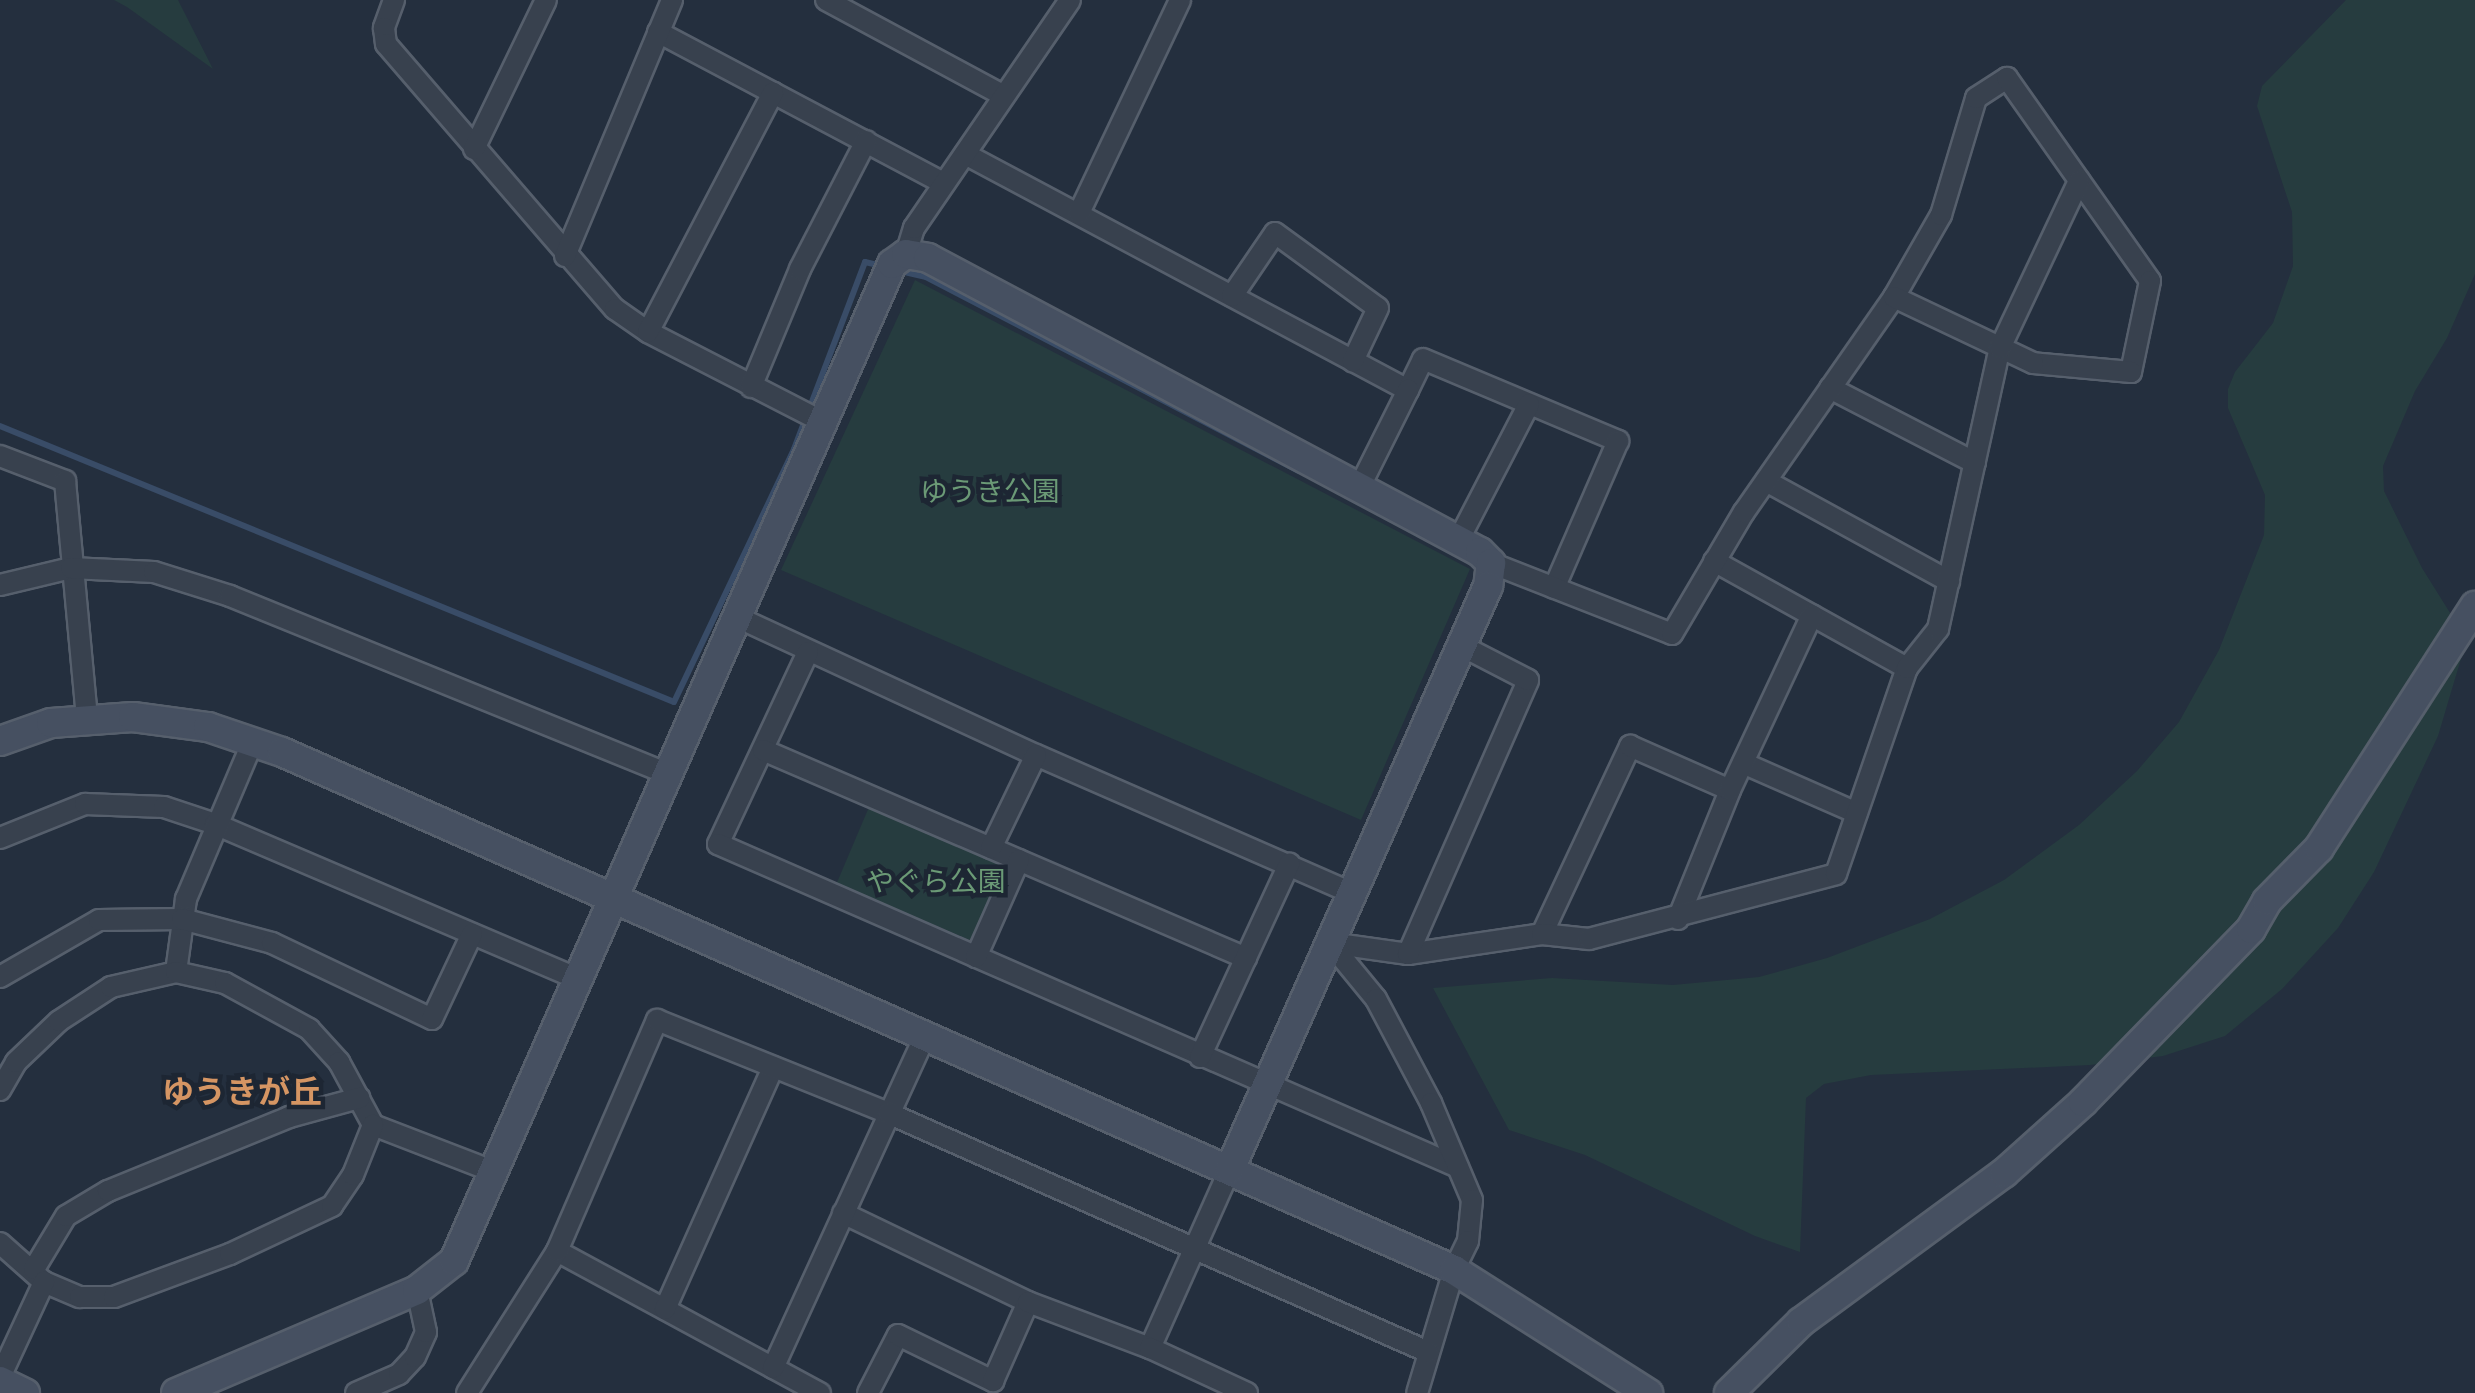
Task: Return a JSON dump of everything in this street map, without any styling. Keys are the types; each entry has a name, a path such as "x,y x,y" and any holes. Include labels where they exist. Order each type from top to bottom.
{"street":[{"path":"394,0 384,28 386,44 566,256 616,309 648,332 823,422"},
{"path":"474,148 546,0"},
{"path":"566,256 671,0"},
{"path":"826,0 1004,96"},
{"path":"1079,213 1180,0"},
{"path":"176,1393 417,1290 454,1260 892,264 906,254 914,228 1063,2"},
{"path":"658,32 944,183"},
{"path":"906,254 928,258 1458,541 1491,564 1672,634 1766,481 1894,297 1941,214 1976,98 2007,78 2150,282 2131,372 2032,362 1894,297"},
{"path":"648,332 773,93"},
{"path":"751,387 800,269 866,141"},
{"path":"965,154 1408,390"},
{"path":"1330,943 1408,954 1542,934 1589,939 1678,919 1836,874 1907,668 1938,629 2000,348 2079,181"},
{"path":"1232,296 1276,233 1378,308 1353,361"},
{"path":"1359,488 1423,360 1618,441 1554,588"},
{"path":"1830,388 1975,463"},
{"path":"1458,541 1529,404"},
{"path":"0,456 64,481 87,718"},
{"path":"1766,481 1949,581"},
{"path":"1714,561 1907,668"},
{"path":"1150,1348 1462,646 1488,586 1491,564"},
{"path":"0,584 71,568 154,572 230,596 670,775"},
{"path":"1729,1393 1801,1322 2004,1174 2083,1102 2251,929 2267,901 2319,848 2475,606"},
{"path":"1678,919 1730,790 1812,615"},
{"path":"739,618 1036,755 1352,893"},
{"path":"1408,954 1528,680 1462,646"},
{"path":"808,652 718,844 1458,1167"},
{"path":"0,740 51,723 87,718 168,719 253,741 1454,1270 1648,1393"},
{"path":"176,972 182,919 215,824 253,741"},
{"path":"1542,934 1630,746 1730,790"},
{"path":"763,750 1246,958"},
{"path":"991,848 1036,755"},
{"path":"1743,763 1857,813"},
{"path":"0,838 85,804 164,807 215,824 578,979"},
{"path":"976,957 1019,860"},
{"path":"1200,1057 1289,864"},
{"path":"0,978 100,920 182,919 272,943 432,1020 472,934"},
{"path":"1330,943 1376,999 1432,1102 1472,1200 1468,1241 1454,1270 1417,1393"},
{"path":"0,1090 16,1062 58,1021 112,987 176,972 225,983 309,1029 339,1062 373,1125 495,1172"},
{"path":"467,1393 557,1251 658,1020 888,1113 1428,1352"},
{"path":"773,1368 925,1036"},
{"path":"664,1309 773,1067"},
{"path":"26,1393 0,1379 66,1216 108,1191 288,1117 360,1098"},
{"path":"0,1243 39,1276 80,1296 114,1297 161,1282 306,1221 332,1206 353,1175 373,1125"},
{"path":"843,1212 1028,1302 1150,1348 1246,1393"},
{"path":"557,1251 820,1393"},
{"path":"356,1393 398,1374 415,1357 426,1332 417,1290"},
{"path":"868,1393 898,1336 993,1381 1028,1302"}],"green space":[{"path":"114,0 178,0 213,69 127,7"},
{"path":"2346,0 2475,0 2475,274 2447,338 2415,391 2383,466 2384,491 2422,568 2462,632 2463,652 2438,736 2374,872 2338,928 2282,989 2225,1036 2163,1056 2090,1065 1871,1075 1824,1084 1806,1098 1800,1252 1755,1236 1585,1155 1509,1130 1433,988 1552,978 1673,985 1759,977 1827,958 1930,919 2004,880 2079,825 2137,771 2179,722 2219,650 2264,535 2265,495 2228,408 2228,389 2235,372 2273,323 2293,266 2292,212 2257,106 2262,86"},
{"name":"ゆうき公園","path":"915,280 1470,569 1361,820 781,570"},
{"name":"やぐら公園","path":"869,807 1003,864 971,940 837,883"}],"waterway":[{"path":"0,426 674,702 794,449 865,262 883,266"},
{"path":"900,271 926,277 1299,471"}],"district":[{"name":"ゆうきが丘","path":"242,1092"}]}
